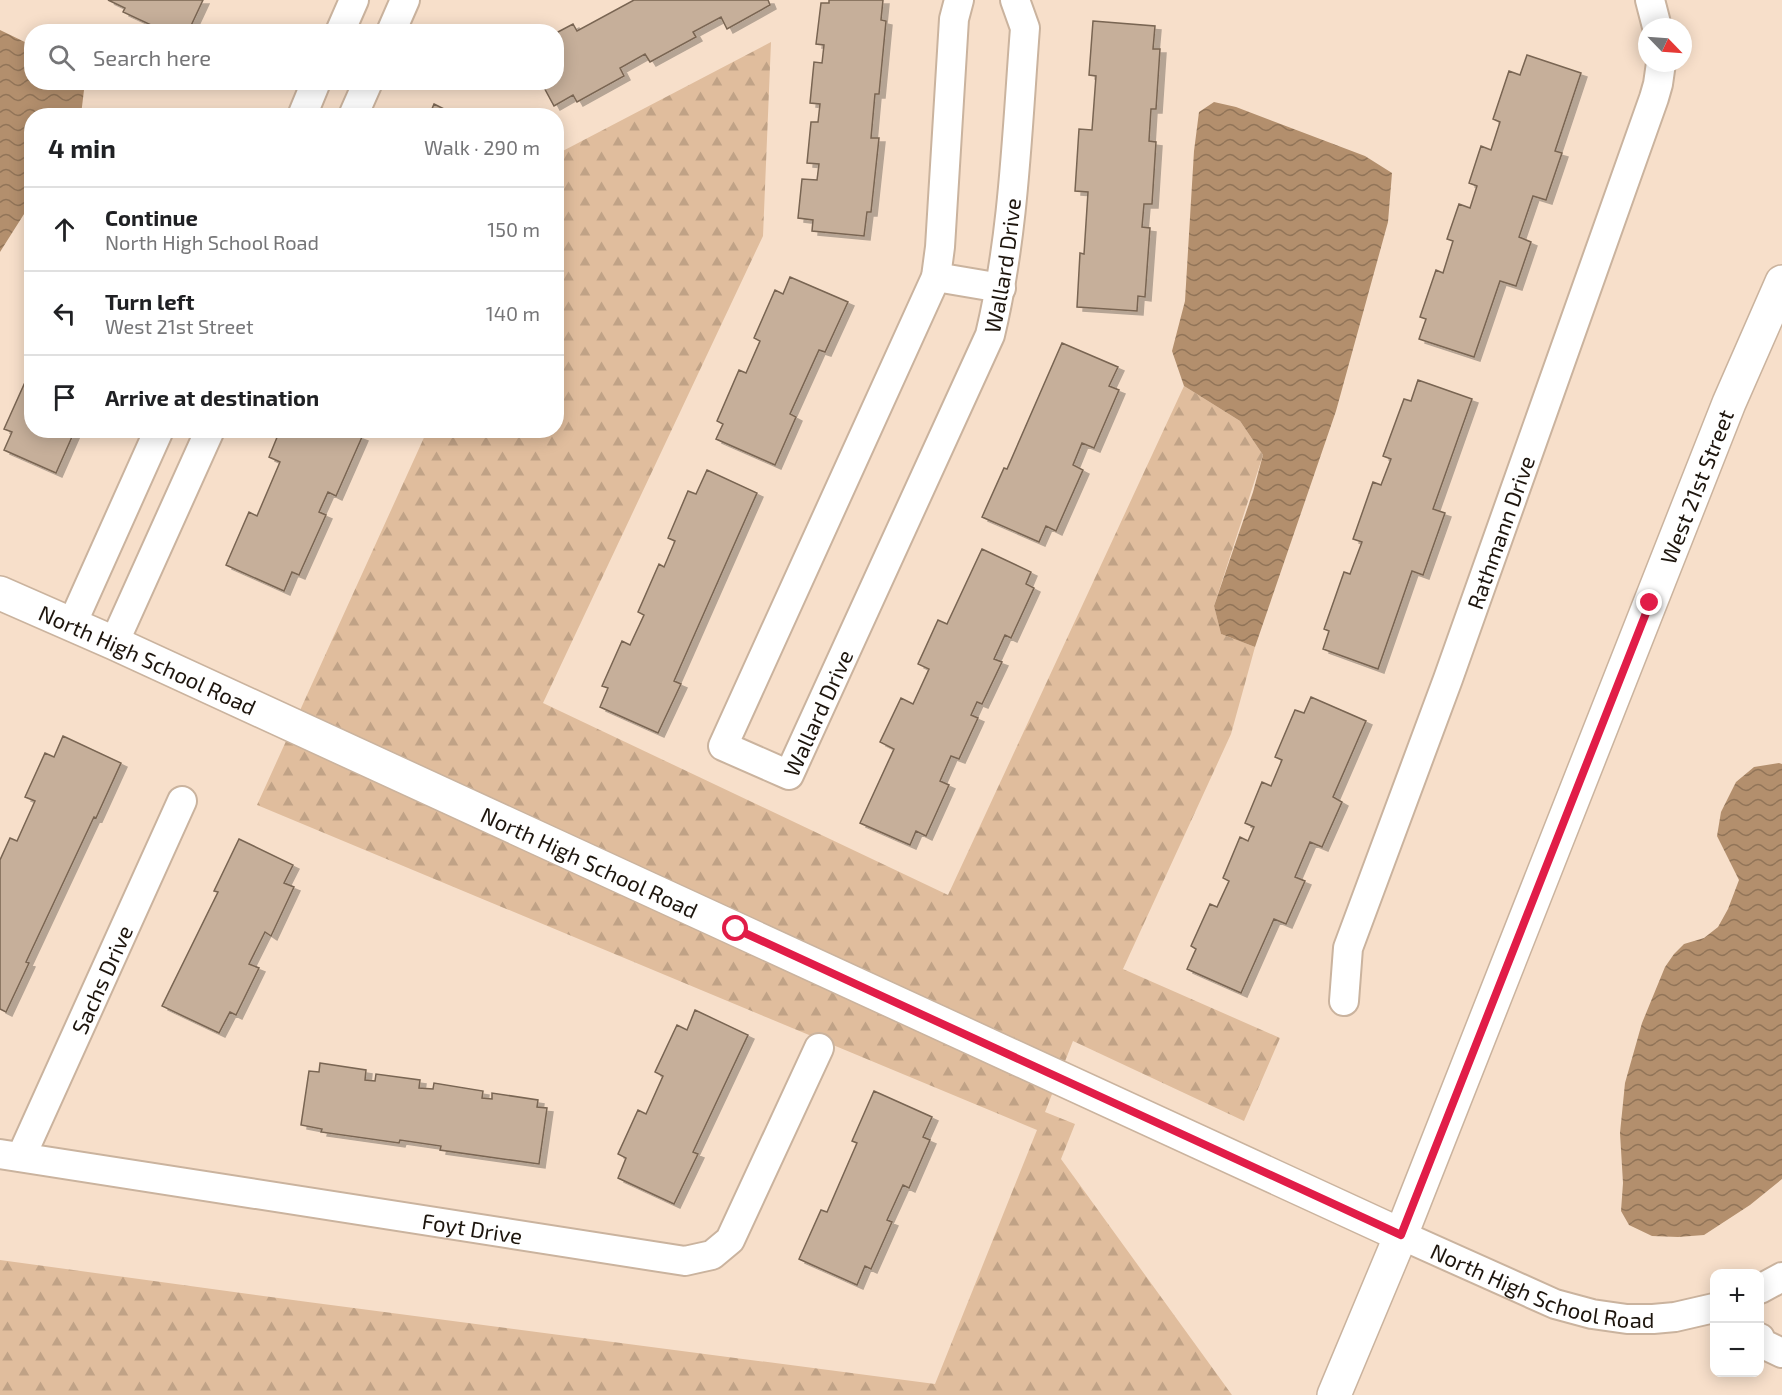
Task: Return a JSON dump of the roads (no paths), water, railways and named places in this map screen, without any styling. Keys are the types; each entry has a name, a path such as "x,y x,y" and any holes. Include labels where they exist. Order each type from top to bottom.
{"street":[{"path":"344,24 354,0"},
{"path":"394,24 405,0"},
{"name":"Wallard Drive","path":"959,0 954,19 940,247 936,277 723,746 789,775 990,335 1008,241 1025,28 1015,0"},
{"path":"1650,0 1655,18"},
{"name":"Rathmann Drive","path":"1344,1001 1348,948 1440,700 1650,109 1660,72"},
{"path":"305,108 313,90"},
{"path":"357,108 364,90"},
{"path":"936,277 1000,288"},
{"name":"West 21st Street","path":"1334,1395 1401,1235 1729,403 1782,282"},
{"path":"72,624 155,438"},
{"path":"114,644 206,438"},
{"name":"North High School Road","path":"0,593 1555,1305 1592,1314 1653,1319 1675,1317 1710,1309"},
{"name":"Sachs Drive","path":"10,1156 182,801"},
{"name":"Foyt Drive","path":"10,1156 678,1260 692,1260 712,1255 730,1240 819,1048"},
{"path":"1764,1287 1782,1277"},
{"path":"1764,1344 1782,1353"}],"water":[{"path":"0,30 24,42 24,90 84,90 82,108 24,108 24,214 0,252"},
{"path":"1214,102 1236,107 1365,156 1392,173 1388,222 1336,411 1255,647 1221,634 1214,606 1253,492 1263,455 1240,421 1184,386 1172,351 1185,301 1194,151 1199,112"},
{"path":"1782,764 1782,1179 1750,1205 1704,1235 1652,1236 1629,1225 1621,1211 1623,1183 1620,1133 1625,1083 1642,1023 1665,967 1684,944 1704,938 1718,927 1739,880 1717,836 1721,812 1736,782 1754,767"}]}
